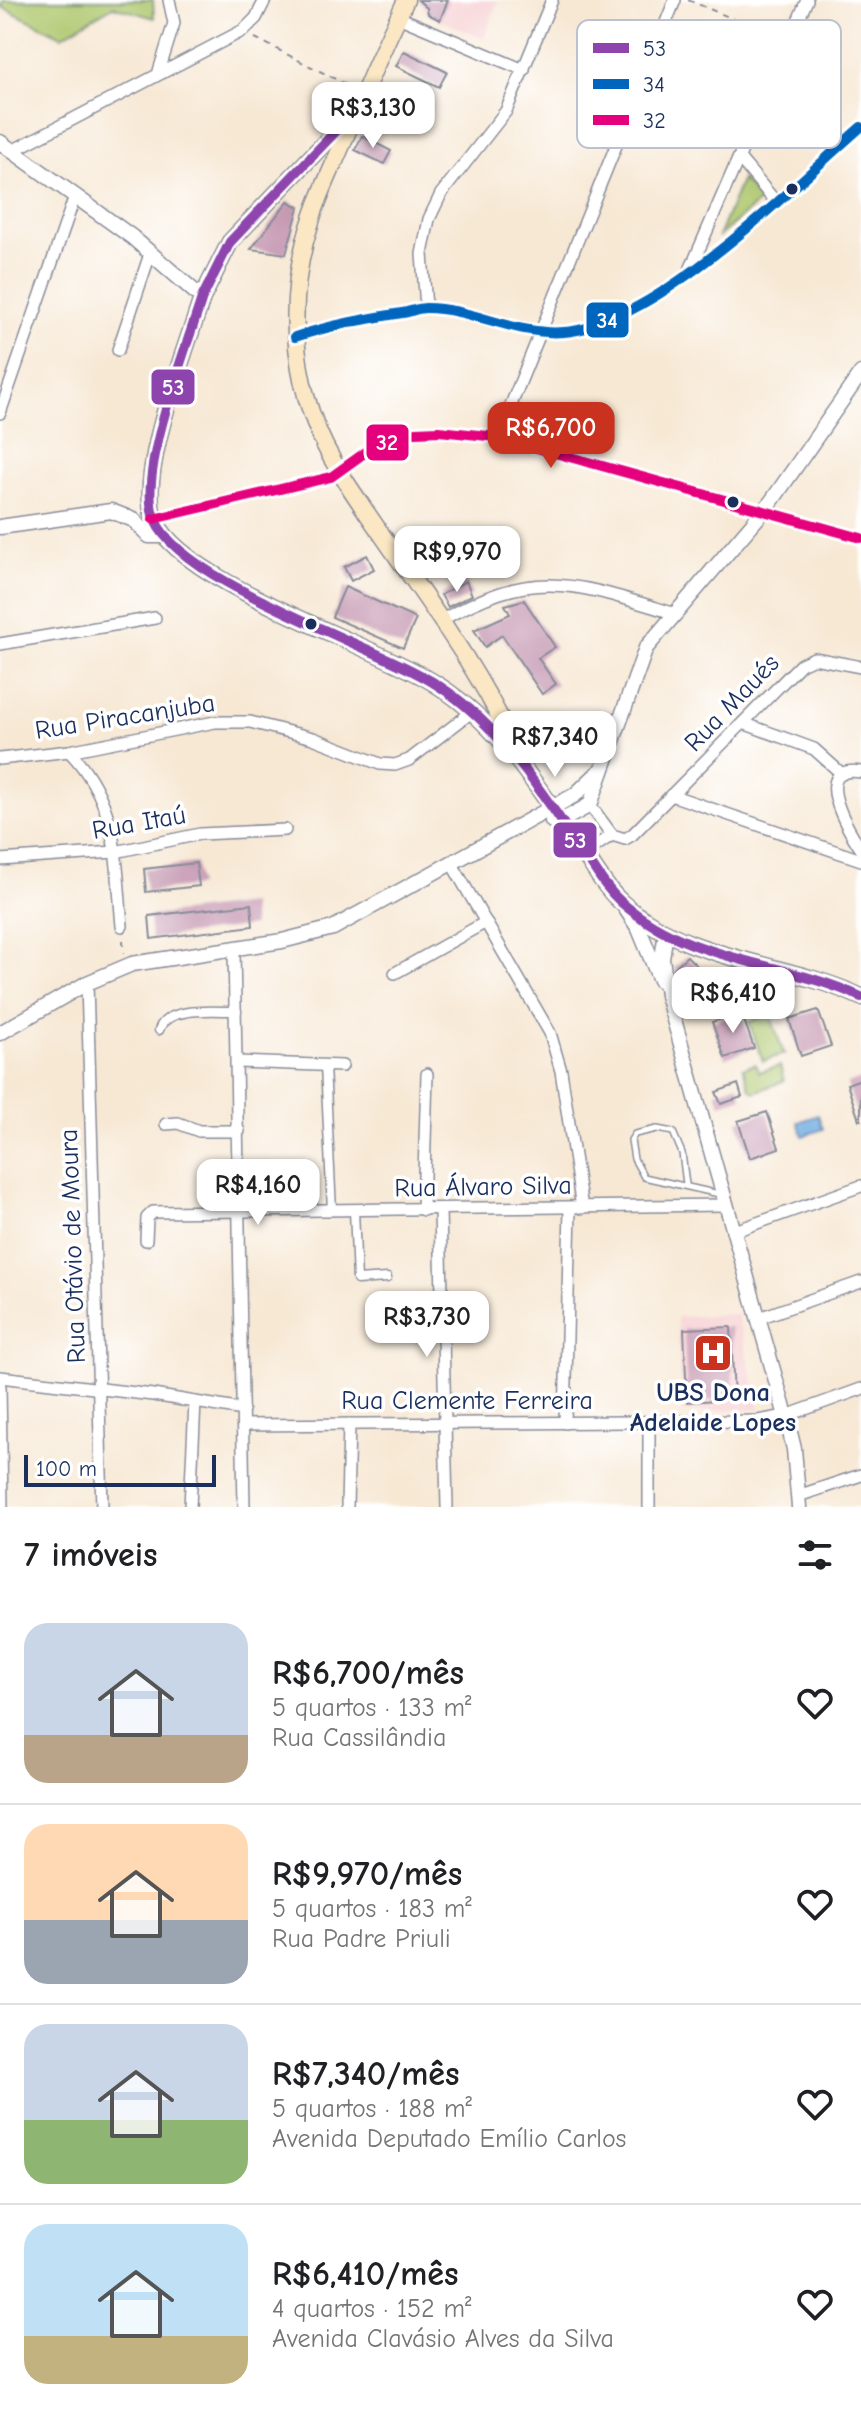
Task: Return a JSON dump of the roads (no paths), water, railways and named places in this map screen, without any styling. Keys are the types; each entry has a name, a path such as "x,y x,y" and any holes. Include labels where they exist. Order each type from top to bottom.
{"main road":[{"path":"406,0 355,111 312,218 299,267 295,337 309,412 339,473 497,706 526,773"},
{"path":"355,111 230,242 202,298 152,467 153,519 163,536 179,551 245,591 393,660 473,711 526,773 621,903 666,932 716,955 861,997"},
{"path":"305,164 320,166 329,177"},
{"path":"446,691 460,692 469,686 472,666"}],"street":[{"path":"159,71 174,23 169,0"},
{"path":"202,298 150,254 6,146 244,30 256,18 265,0"},
{"path":"426,308 422,254 429,219 450,182 496,126 524,70 552,0"},
{"path":"667,20 675,0"},
{"path":"798,20 807,2"},
{"path":"398,17 524,70"},
{"path":"841,144 861,127"},
{"path":"498,437 615,148"},
{"path":"688,274 744,148"},
{"path":"295,337 333,325 426,308 540,332 565,332 623,314 658,297 688,274 837,148"},
{"path":"740,159 775,201"},
{"path":"0,413 75,196"},
{"path":"118,350 150,254"},
{"path":"590,805 646,648 762,511 861,373"},
{"path":"153,519 321,481 339,473 370,449 416,432 439,431 498,437 861,538"},
{"path":"0,527 111,511 134,520 149,536 163,536"},
{"path":"440,621 474,601 527,584 584,589 676,614"},
{"path":"0,644 155,618"},
{"name":"Rua Maués","path":"584,854 612,835 625,839 632,835 801,664 814,658 861,667"},
{"name":"Rua Piracanjuba","path":"0,759 69,751 215,722 250,722 313,738 380,764 395,765 409,760 473,711"},
{"path":"743,723 814,749 842,774"},
{"path":"69,751 99,788 115,852 122,926"},
{"path":"861,772 850,770 842,774 836,783 836,803 861,849"},
{"path":"556,814 600,771"},
{"path":"671,795 861,860"},
{"path":"0,1033 87,983 125,967 158,958 234,949 333,928 528,822 590,805"},
{"path":"590,805 612,835"},
{"name":"Rua Itaú","path":"0,860 115,852 182,836 285,830"},
{"path":"452,864 550,1033 561,1071 576,1208 565,1423"},
{"path":"621,903 639,929 667,995 786,1416 794,1449 798,1501 861,1475"},
{"path":"395,973 486,922"},
{"path":"666,932 662,958 667,995"},
{"path":"234,949 244,1507"},
{"name":"Rua Otávio de Moura","path":"87,983 102,1507"},
{"path":"159,1030 162,1021 175,1014 237,1011"},
{"path":"238,1062 342,1066"},
{"path":"325,1065 332,1211"},
{"path":"423,1210 427,1074"},
{"path":"166,1124 178,1123 199,1131 239,1131"},
{"path":"735,1231 861,1186"},
{"name":"Rua Álvaro Silva","path":"146,1240 147,1218 153,1212 576,1208 725,1199"},
{"path":"354,1210 357,1280 387,1278"},
{"path":"440,1210 447,1507"},
{"path":"759,1318 861,1282"},
{"path":"0,1377 243,1410"},
{"path":"0,1386 2,1507"},
{"name":"Rua Clemente Ferreira","path":"243,1425 752,1421 786,1416 861,1389"},
{"path":"190,1507 195,1402"},
{"path":"649,1423 649,1507"},
{"path":"347,1507 349,1424"}],"lane":[{"path":"686,1184 682,1153 673,1132 657,1129 635,1134 631,1140 639,1172 651,1180 686,1184 700,1192 725,1199"}],"water":[{"path":"818,1115 823,1129 803,1136 798,1122"}],"place":[{"name":"UBS Dona Adelaide Lopes","path":"713,1353"}]}
